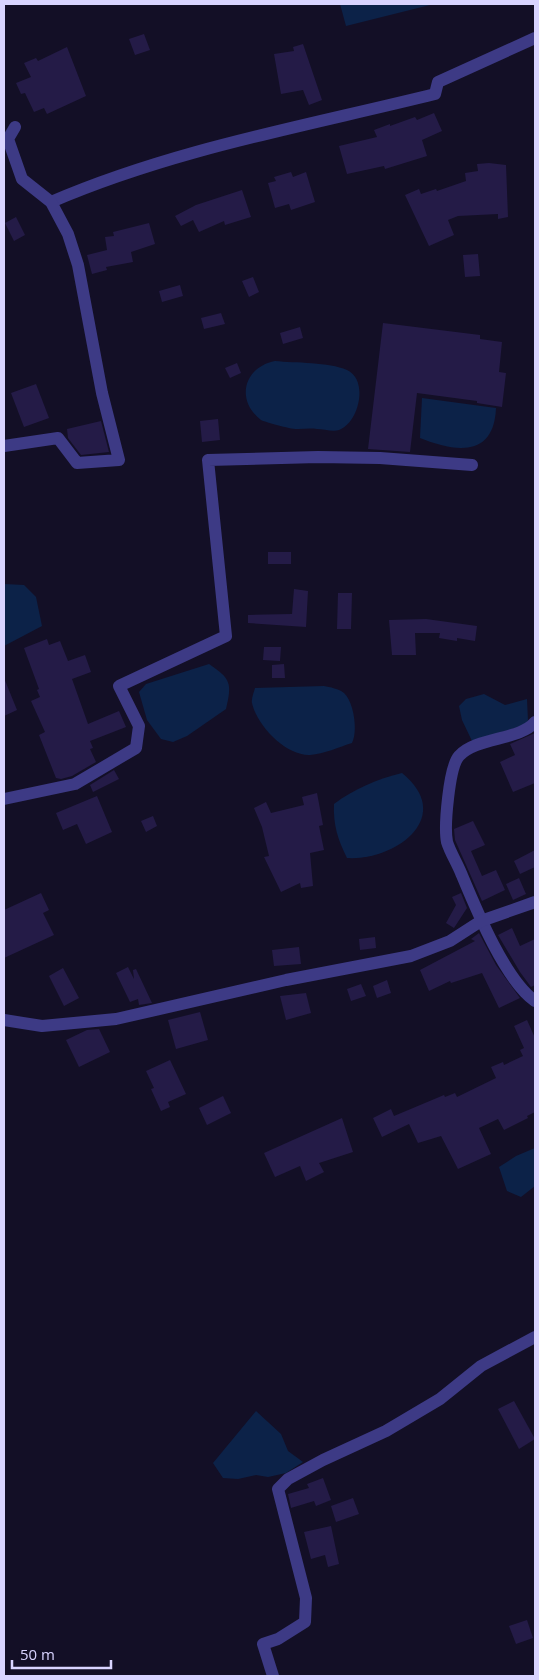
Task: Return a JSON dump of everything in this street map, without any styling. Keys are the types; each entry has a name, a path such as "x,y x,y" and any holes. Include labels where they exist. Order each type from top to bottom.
{"street":[{"path":"51,202 86,187 238,140 336,119 435,94 438,82 535,38"},
{"path":"4,446 58,438 77,463 119,460 100,384 78,265 68,234 51,202 22,179 8,139 15,127"},
{"path":"4,799 75,784 136,748 139,726 119,686 226,636 208,460 318,456 380,458 472,465"},
{"path":"535,724 506,737 472,746 459,756 454,767 447,810 447,841 481,921 517,984 535,1001"},
{"path":"4,1020 42,1026 116,1019 286,980 411,956 450,942 481,921 535,902"},
{"path":"273,1676 263,1644 278,1639 305,1622 306,1598 278,1489 288,1479 323,1460 386,1431 440,1399 481,1366 535,1337"}],"water":[{"path":"340,4 434,4 346,26"},
{"path":"275,361 340,367 354,375 358,383 359,401 352,419 346,426 334,431 295,429 261,420 248,403 247,385 250,377 256,370 264,364"},
{"path":"422,398 496,408 494,424 488,436 480,443 470,447 459,448 433,443 420,438"},
{"path":"4,584 24,585 36,597 42,626 4,646"},
{"path":"209,664 222,674 228,682 229,693 226,709 187,736 173,742 161,739 147,720 139,692 146,684"},
{"path":"324,686 340,690 347,697 353,710 355,731 352,743 321,753 301,754 282,745 266,730 252,703 255,688"},
{"path":"484,694 505,705 527,699 528,721 525,725 472,741 462,720 459,706 466,699"},
{"path":"402,773 417,789 423,805 421,820 413,833 400,844 383,852 365,857 347,858 337,832 334,819 334,804 366,785"},
{"path":"535,1148 535,1186 521,1197 507,1191 499,1167 516,1156"},
{"path":"256,1411 281,1434 288,1451 303,1462 286,1473 268,1477 256,1475 238,1479 223,1478 213,1463"}],"building":[{"path":"144,34 150,50 135,55 129,39"},
{"path":"303,44 322,100 309,105 303,90 281,94 274,54 294,51 293,47"},
{"path":"67,47 86,96 47,114 44,108 34,112 25,93 21,94 16,83 31,77 24,63 36,58 38,61"},
{"path":"434,113 442,131 422,140 427,156 385,169 384,166 347,174 339,146 377,137 374,130 390,124 390,126 415,117 417,120"},
{"path":"477,164 506,165 508,217 498,219 498,214 458,216 448,220 454,235 429,246 405,195 419,189 421,194 436,189 437,191 466,181 465,173 478,171"},
{"path":"291,172 293,177 306,172 315,202 291,210 289,204 275,208 268,183 276,181 274,177"},
{"path":"242,190 251,217 225,225 224,221 199,232 193,220 181,226 175,216 196,205"},
{"path":"16,217 25,235 14,241 5,223"},
{"path":"149,223 155,244 131,252 133,262 106,267 107,270 92,274 87,255 107,250 105,237 114,236 113,232"},
{"path":"478,254 480,276 465,277 463,255"},
{"path":"253,277 259,292 249,297 242,281"},
{"path":"180,285 183,296 162,302 159,291"},
{"path":"221,313 225,324 204,329 201,318"},
{"path":"383,323 480,335 480,339 502,342 499,372 506,373 502,407 477,403 477,401 417,393 410,452 368,449"},
{"path":"300,327 303,338 283,344 280,333"},
{"path":"237,363 241,373 230,378 225,368"},
{"path":"36,384 49,418 24,427 11,393"},
{"path":"218,419 220,440 202,442 200,421"},
{"path":"101,421 109,452 81,455 68,438 67,429"},
{"path":"268,552 291,552 291,564 268,564"},
{"path":"294,589 308,591 306,627 248,623 248,615 292,614"},
{"path":"338,593 352,593 351,629 337,629"},
{"path":"426,619 477,626 475,641 439,638 440,633 415,633 416,655 392,655 389,620"},
{"path":"47,639 49,645 60,641 68,661 85,655 91,672 72,679 88,724 119,711 126,727 90,741 93,748 90,749 96,762 72,776 61,779 56,778 39,735 45,732 31,701 40,697 37,690 39,689 24,648"},
{"path":"264,647 281,647 280,661 263,660"},
{"path":"284,664 285,678 272,678 272,665"},
{"path":"4,678 17,710 4,716"},
{"path":"535,733 535,783 513,792 500,762 515,755 510,744"},
{"path":"114,770 119,779 93,792 90,785"},
{"path":"317,793 323,825 319,826 324,850 310,853 313,886 301,888 300,883 281,892 264,857 269,856 262,827 254,808 266,802 271,813 304,805 302,797"},
{"path":"97,796 112,832 86,844 77,824 63,830 56,813"},
{"path":"153,816 157,826 146,832 141,821"},
{"path":"473,821 485,845 471,851 482,876 496,870 505,890 482,901 455,840 454,829"},
{"path":"535,850 535,867 520,874 514,861"},
{"path":"519,878 526,894 513,900 506,884"},
{"path":"41,893 49,910 43,913 54,935 4,958 4,910"},
{"path":"461,893 467,908 454,928 446,923 456,905 452,897"},
{"path":"512,928 520,946 535,939 535,985 531,987 498,935"},
{"path":"479,933 496,965 520,998 499,1008 482,973 451,983 450,981 429,991 420,970 475,941 471,939"},
{"path":"375,937 376,948 360,950 359,939"},
{"path":"299,947 301,964 274,966 272,950"},
{"path":"128,967 134,979 133,970 136,969 152,1003 139,1005 138,999 130,1002 116,973"},
{"path":"63,968 79,998 64,1006 49,976"},
{"path":"387,980 391,993 377,998 373,986"},
{"path":"361,984 366,996 351,1001 347,989"},
{"path":"306,993 311,1013 286,1020 280,996"},
{"path":"200,1012 208,1040 176,1049 168,1020"},
{"path":"527,1020 535,1038 535,1112 527,1116 528,1118 504,1130 498,1119 479,1128 491,1154 458,1169 441,1136 418,1143 409,1124 382,1137 373,1118 391,1109 394,1116 444,1095 445,1097 455,1093 457,1097 496,1078 491,1067 503,1062 504,1065 523,1056 520,1050 524,1048 514,1026"},
{"path":"99,1029 110,1052 79,1067 66,1040 87,1030"},
{"path":"170,1060 186,1094 168,1102 170,1107 161,1111 151,1089 154,1088 146,1071"},
{"path":"223,1096 231,1113 207,1125 199,1108"},
{"path":"342,1118 353,1152 319,1163 324,1172 306,1181 300,1166 275,1177 264,1153"},
{"path":"514,1401 535,1439 519,1449 498,1409"},
{"path":"323,1478 331,1500 316,1506 314,1501 291,1508 288,1494 309,1488 307,1484"},
{"path":"353,1498 359,1514 336,1522 331,1506"},
{"path":"331,1526 339,1564 328,1567 325,1555 311,1559 304,1532"},
{"path":"527,1620 533,1638 516,1644 509,1626"}]}
